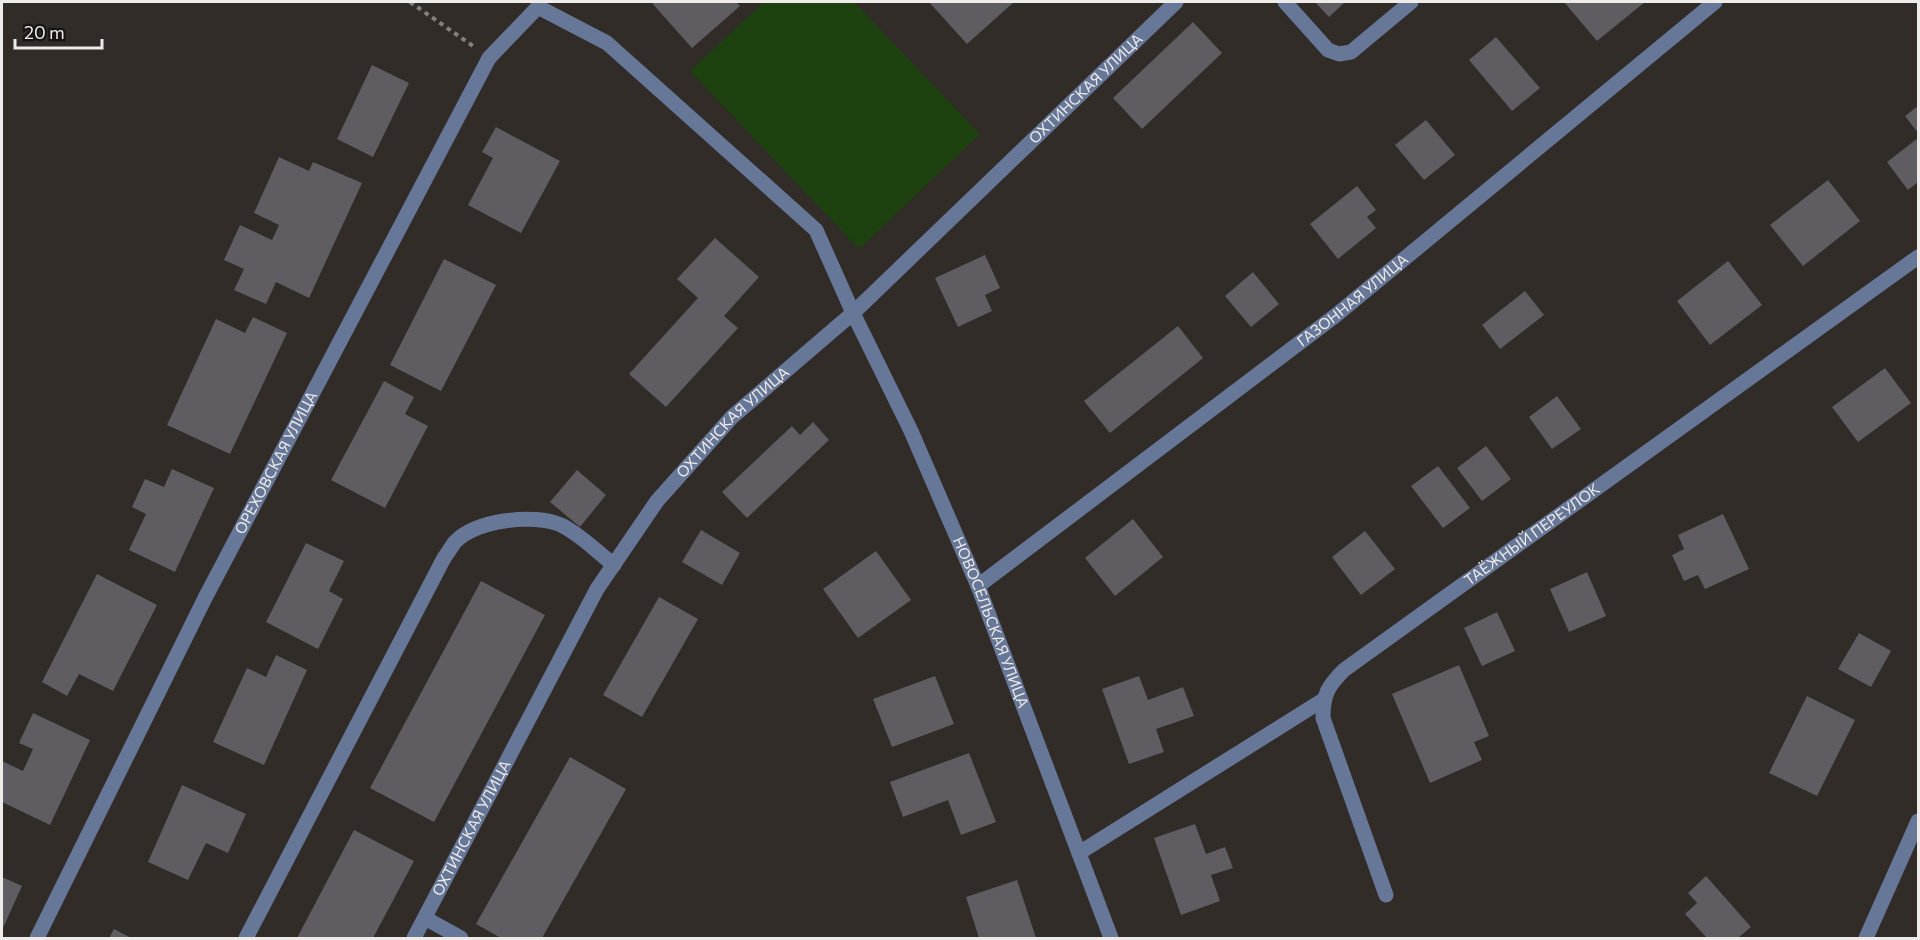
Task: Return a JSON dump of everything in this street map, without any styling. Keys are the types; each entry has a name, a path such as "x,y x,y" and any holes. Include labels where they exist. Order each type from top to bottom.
{"street":[{"name":"ОХТИНСКАЯ УЛИЦА","path":"414,939 591,600 657,501 732,417 853,313 1176,2"},
{"path":"1285,2 1328,50 1339,54 1351,52 1411,2"},
{"name":"ГАЗОННАЯ УЛИЦА","path":"978,586 1335,316 1715,2"},
{"name":"ОРЕХОВСКАЯ УЛИЦА","path":"37,939 205,598 489,58 539,4"},
{"name":"НОВОСЕЛЬСКАЯ УЛИЦА","path":"539,4 607,43 816,230 853,313 912,431 978,586 1111,939"},
{"name":"ТАЁЖНЫЙ ПЕРЕУЛОК","path":"1323,700 1330,684 1344,669 1918,257"},
{"path":"246,939 439,568 456,541 480,527 516,519 549,520 565,526 614,564"},
{"path":"1079,853 1323,700"},
{"path":"1323,700 1323,718 1386,895"},
{"path":"1866,939 1918,822"},
{"path":"425,918 461,939"}],"path":[{"path":"410,2 489,58"}],"green space":[{"path":"764,2 854,2 980,134 859,249 690,71"}],"building":[{"path":"651,2 736,2 740,6 692,48"},
{"path":"929,2 1014,2 967,44"},
{"path":"1315,2 1345,2 1329,17"},
{"path":"1564,2 1645,2 1597,41"},
{"path":"1193,22 1222,53 1142,129 1113,98"},
{"path":"1496,37 1540,88 1512,111 1469,60"},
{"path":"372,65 409,83 373,157 337,139"},
{"path":"1918,106 1918,133 1905,116"},
{"path":"1426,120 1455,155 1424,180 1395,145"},
{"path":"496,127 560,161 521,233 468,205 493,158 482,152"},
{"path":"1918,138 1918,182 1908,190 1887,162"},
{"path":"279,157 309,171 313,162 362,183 309,298 276,282 266,304 234,290 244,269 224,260 240,225 272,240 279,225 254,213"},
{"path":"1828,180 1860,221 1803,266 1770,225"},
{"path":"1357,186 1376,210 1367,217 1376,228 1338,259 1310,224"},
{"path":"715,238 759,277 724,316 738,328 666,407 629,374 698,298 677,279"},
{"path":"985,255 1000,288 985,295 992,311 958,327 935,278"},
{"path":"444,259 496,285 441,391 390,365"},
{"path":"1728,261 1762,305 1710,345 1677,301"},
{"path":"1253,272 1279,304 1251,327 1225,296"},
{"path":"1525,291 1544,315 1500,349 1482,325"},
{"path":"253,317 287,333 230,454 167,425 216,319 245,333"},
{"path":"1178,326 1203,358 1110,433 1084,401"},
{"path":"1885,368 1911,403 1858,442 1832,407"},
{"path":"384,381 414,397 405,414 428,426 385,508 331,480"},
{"path":"1557,396 1581,429 1552,449 1529,417"},
{"path":"813,422 829,440 747,518 722,492 792,426 800,435"},
{"path":"1486,446 1511,479 1482,501 1457,468"},
{"path":"1438,466 1470,508 1443,528 1411,486"},
{"path":"172,469 214,488 175,572 129,550 146,514 132,507 145,479 164,487"},
{"path":"577,470 606,495 580,527 550,502"},
{"path":"1723,514 1749,569 1705,589 1698,575 1684,581 1672,555 1684,549 1678,535"},
{"path":"1133,519 1163,557 1115,596 1085,558"},
{"path":"701,530 740,553 722,585 682,562"},
{"path":"1365,531 1395,569 1361,595 1332,557"},
{"path":"306,543 344,561 329,591 343,599 318,649 266,622"},
{"path":"876,551 911,600 858,638 823,589"},
{"path":"1587,572 1606,616 1569,632 1550,589"},
{"path":"97,574 157,605 113,691 79,674 67,696 42,682"},
{"path":"481,581 545,615 434,822 370,788"},
{"path":"659,597 698,619 642,717 603,695"},
{"path":"1497,612 1515,651 1482,666 1464,628"},
{"path":"1859,633 1891,651 1871,687 1838,669"},
{"path":"276,655 307,670 264,765 213,742 247,668 266,677"},
{"path":"1459,665 1489,736 1474,742 1482,760 1430,783 1392,694"},
{"path":"935,676 954,724 892,747 873,699"},
{"path":"1139,676 1148,700 1183,687 1194,716 1156,729 1164,752 1129,764 1102,689"},
{"path":"1807,696 1855,720 1817,796 1769,773"},
{"path":"33,713 90,740 50,825 2,802 2,761 23,771 33,749 19,743"},
{"path":"969,753 996,822 961,835 948,800 903,817 890,782"},
{"path":"570,757 626,789 542,938 501,938 476,924"},
{"path":"182,785 246,814 228,853 206,843 188,880 148,862"},
{"path":"1195,824 1206,854 1225,847 1233,868 1211,875 1220,901 1181,915 1154,838"},
{"path":"354,830 414,861 373,938 297,938"},
{"path":"1706,876 1751,927 1738,938 1707,938 1685,914 1697,903 1688,893"},
{"path":"2,877 22,886 2,930"},
{"path":"1017,880 1036,938 979,938 966,897"},
{"path":"114,929 131,938 109,938"}]}
